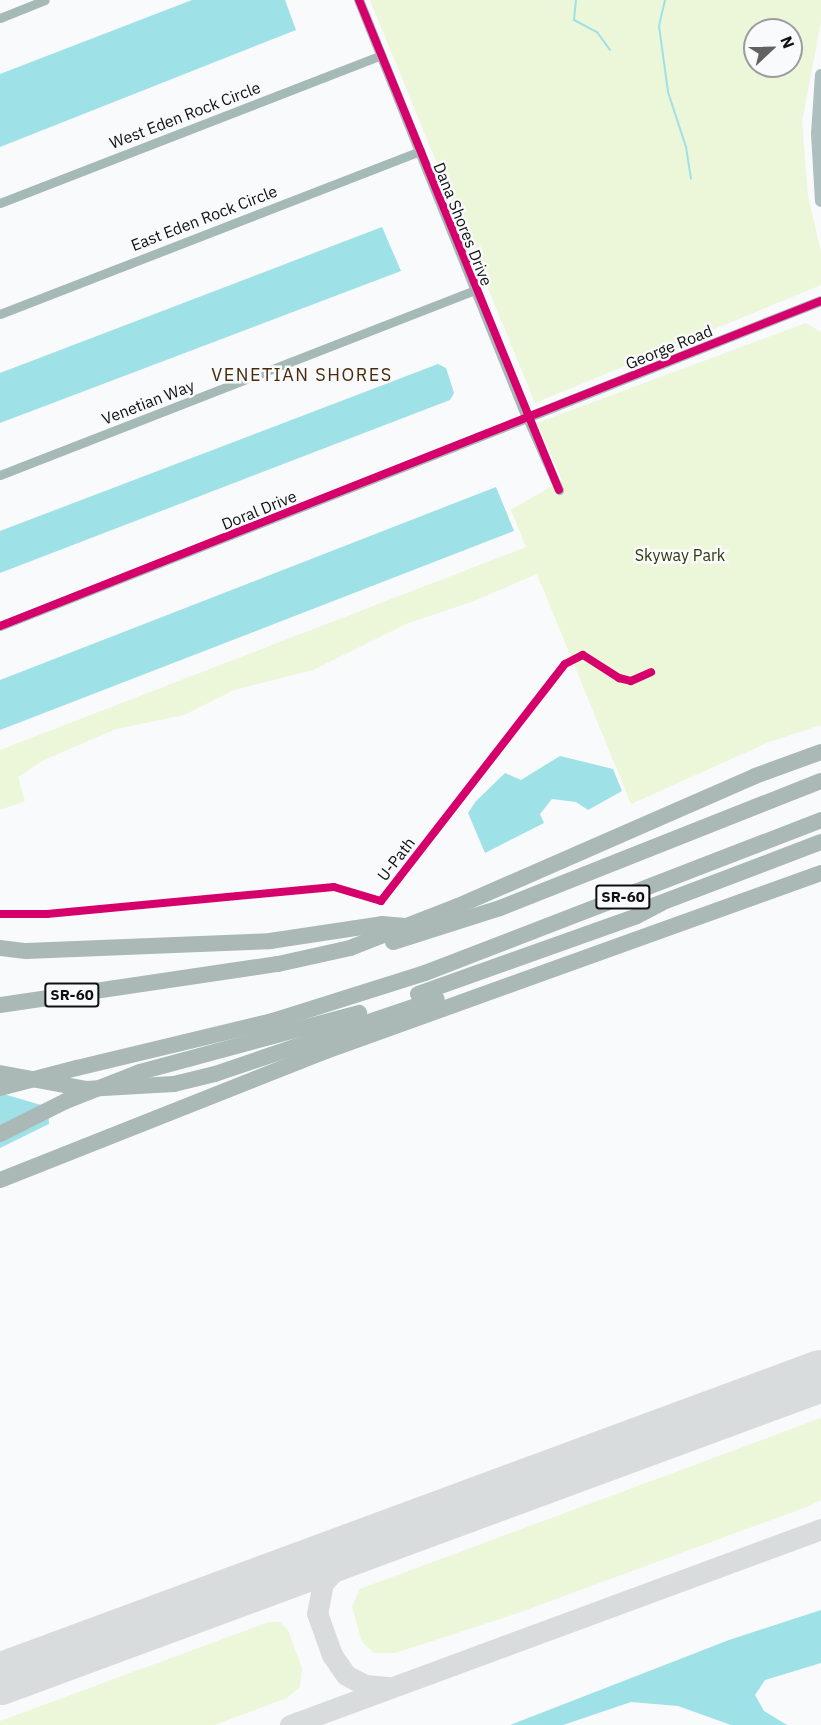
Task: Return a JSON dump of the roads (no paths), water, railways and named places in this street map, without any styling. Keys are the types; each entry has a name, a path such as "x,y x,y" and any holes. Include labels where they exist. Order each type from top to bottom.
{"highway":[{"name":"SR-60","path":"0,1005 324,956 409,926 755,776 821,752"},
{"path":"324,956 419,936 490,911 821,781"},
{"name":"SR-60","path":"0,1088 273,1021 425,973 821,820"},
{"path":"425,973 515,952 661,903 821,842"},
{"path":"0,1180 532,975 821,873"},
{"path":"0,1134 66,1101 140,1072 408,998 637,916 661,903"},
{"path":"0,948 26,951 270,941 382,924 409,926"},
{"path":"0,1073 86,1089 174,1084 215,1074 411,1007 532,975"}],"main road":[{"path":"821,75 816,134 821,201"}],"street":[{"path":"0,18 45,0"},
{"name":"Dana Shores Drive","path":"359,0 475,291 559,489"},
{"name":"West Eden Rock Circle","path":"0,203 381,55"},
{"name":"East Eden Rock Circle","path":"0,314 420,150"},
{"name":"Venetian Way","path":"0,476 475,291"},
{"name":"George Road","path":"527,418 821,301"},
{"name":"Doral Drive","path":"0,626 527,418"}],"water":[{"path":"192,0 285,0 296,30 0,147 0,74"},
{"path":"382,227 401,271 0,423 0,373"},
{"path":"438,364 446,368 454,393 450,400 0,573 0,531"},
{"path":"496,487 514,531 0,730 0,680"},
{"path":"560,756 613,769 622,791 588,810 576,802 552,799 540,814 544,823 485,853 468,813 476,801 505,773 521,780"},
{"path":"0,1093 48,1107 49,1124 0,1148"},
{"path":"821,1610 821,1663 765,1680 755,1695 764,1711 787,1725 731,1725 678,1706 631,1702 563,1725 510,1725 729,1640"}],"waterway":[{"path":"576,0 574,20 597,32 610,50"},
{"path":"665,0 659,26 668,92 686,147 691,179"}],"district":[{"name":"VENETIAN SHORES","path":"302,375"}],"park label":[{"name":"Skyway Park","path":"680,555"}]}
